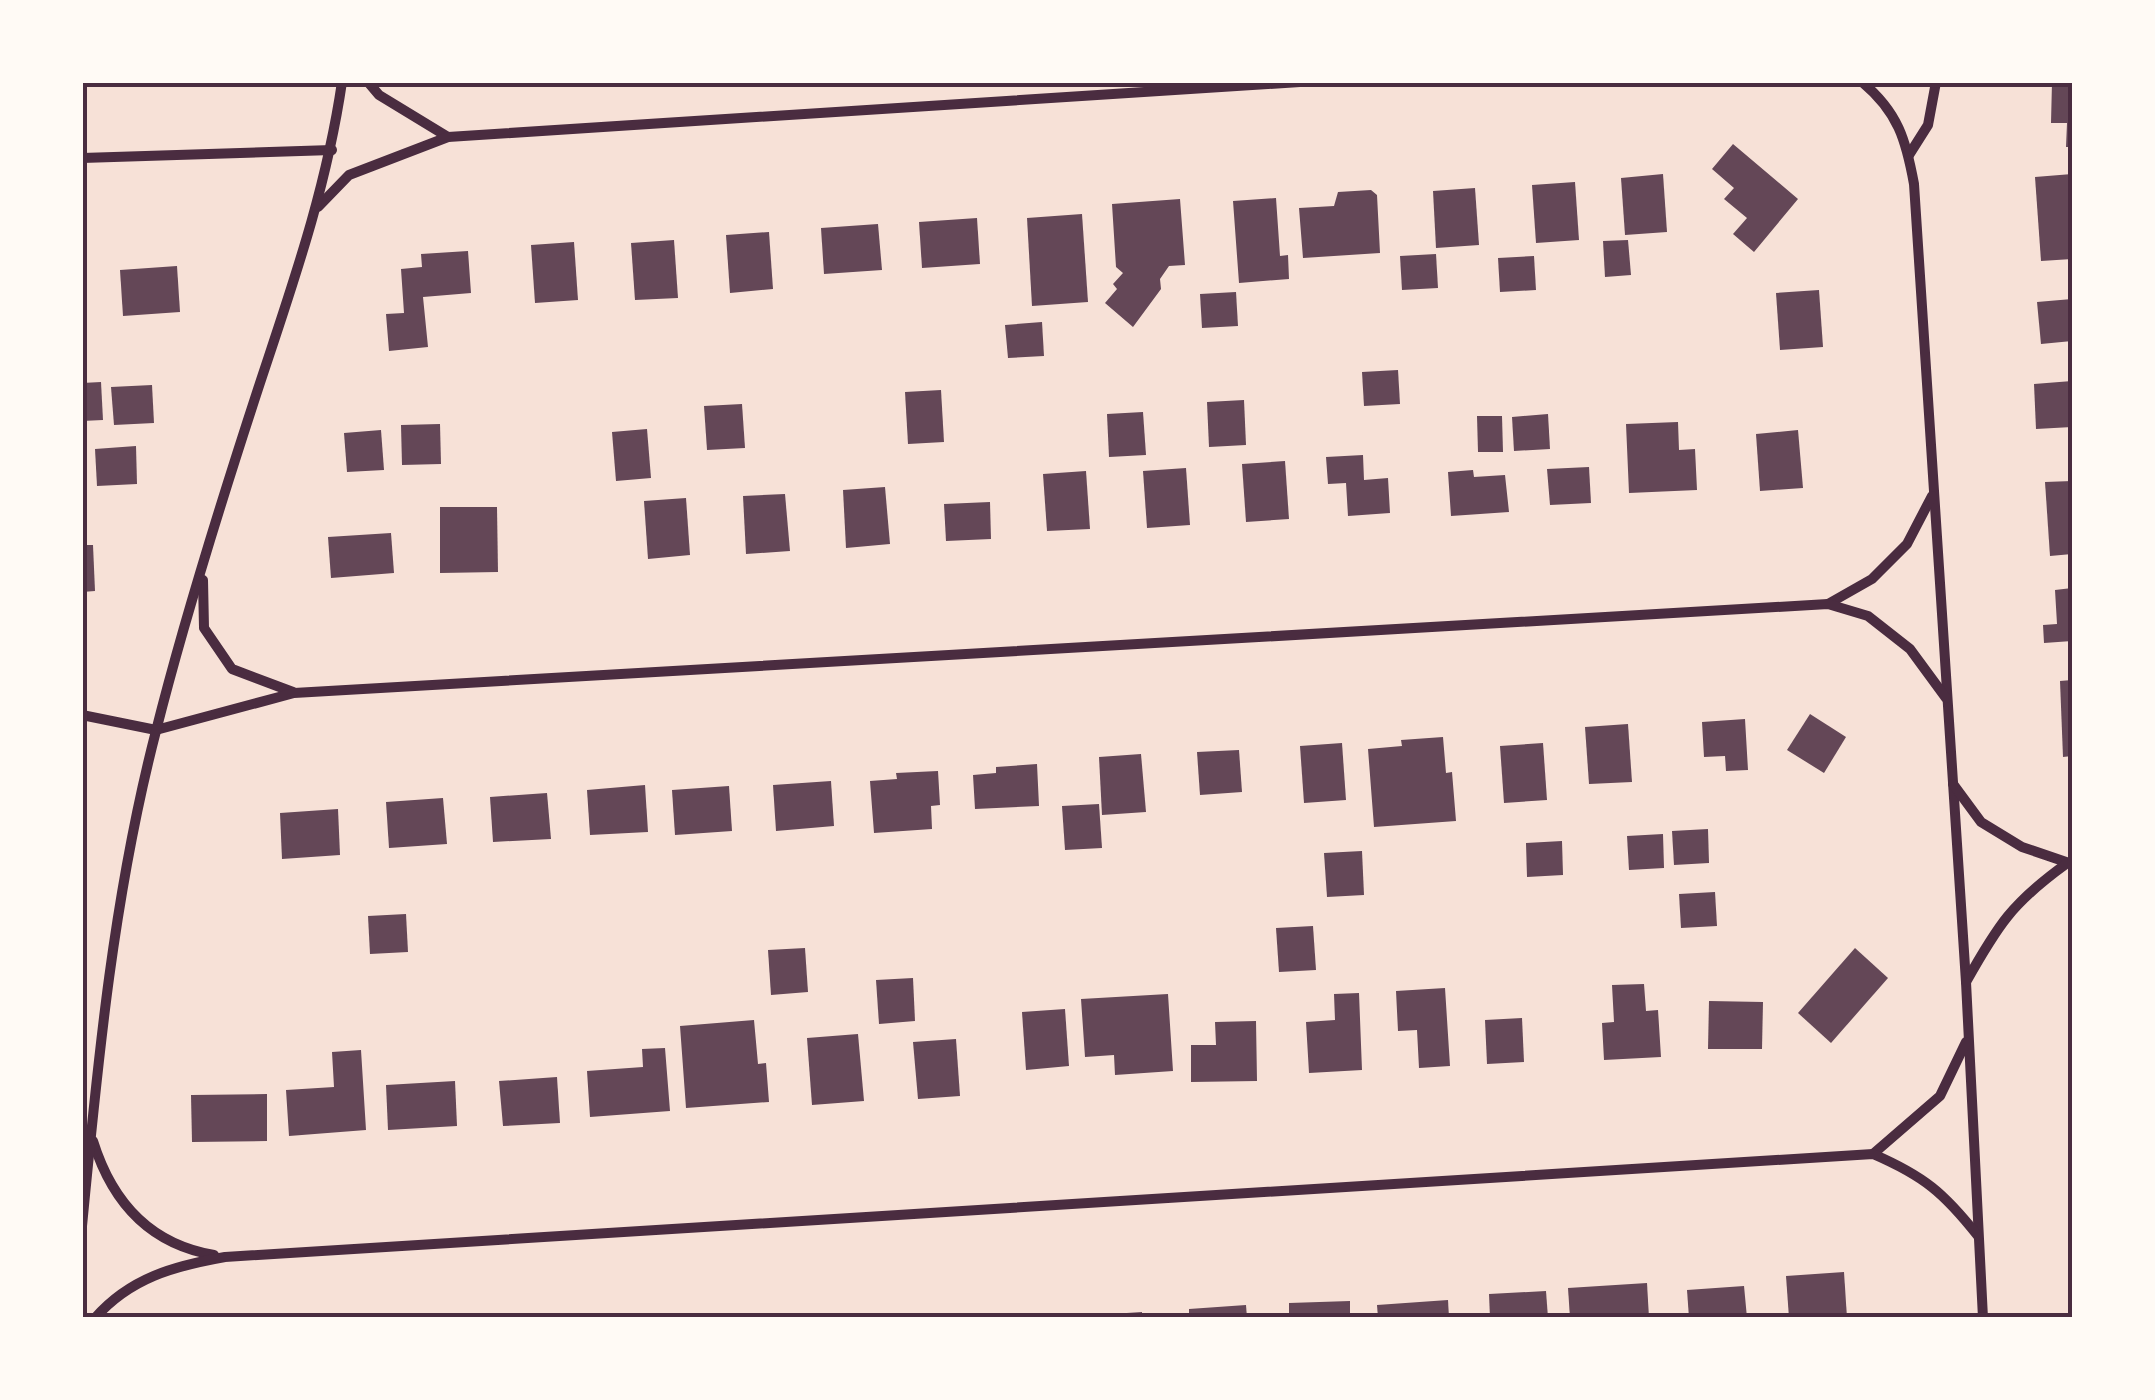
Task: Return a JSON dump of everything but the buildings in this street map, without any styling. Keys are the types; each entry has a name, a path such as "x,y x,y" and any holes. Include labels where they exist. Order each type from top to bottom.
{"street":[{"path":"82,1226 112,952 156,730 317,208 332,150 342,82"},
{"path":"368,82 378,96 448,137"},
{"path":"317,208 349,175 448,137 1300,82"},
{"path":"1862,82 1900,126 1914,184 1966,982 1983,1318"},
{"path":"1909,156 1928,126 1936,82"},
{"path":"82,158 332,150"},
{"path":"1828,604 1872,578 1907,544 1932,496"},
{"path":"203,568 204,628 232,669 294,692"},
{"path":"82,715 156,730 294,692 1828,604 1868,616 1910,649 1946,698"},
{"path":"1952,784 1981,822 2022,846 2069,864"},
{"path":"1966,982 1999,923 2030,889 2069,864"},
{"path":"1873,1154 1940,1096 1968,1036"},
{"path":"91,1134 102,1168 119,1200 140,1220 185,1250 225,1257"},
{"path":"95,1318 110,1301 140,1280 184,1264 225,1257 1873,1154 1909,1170 1946,1196 1978,1236"}]}
